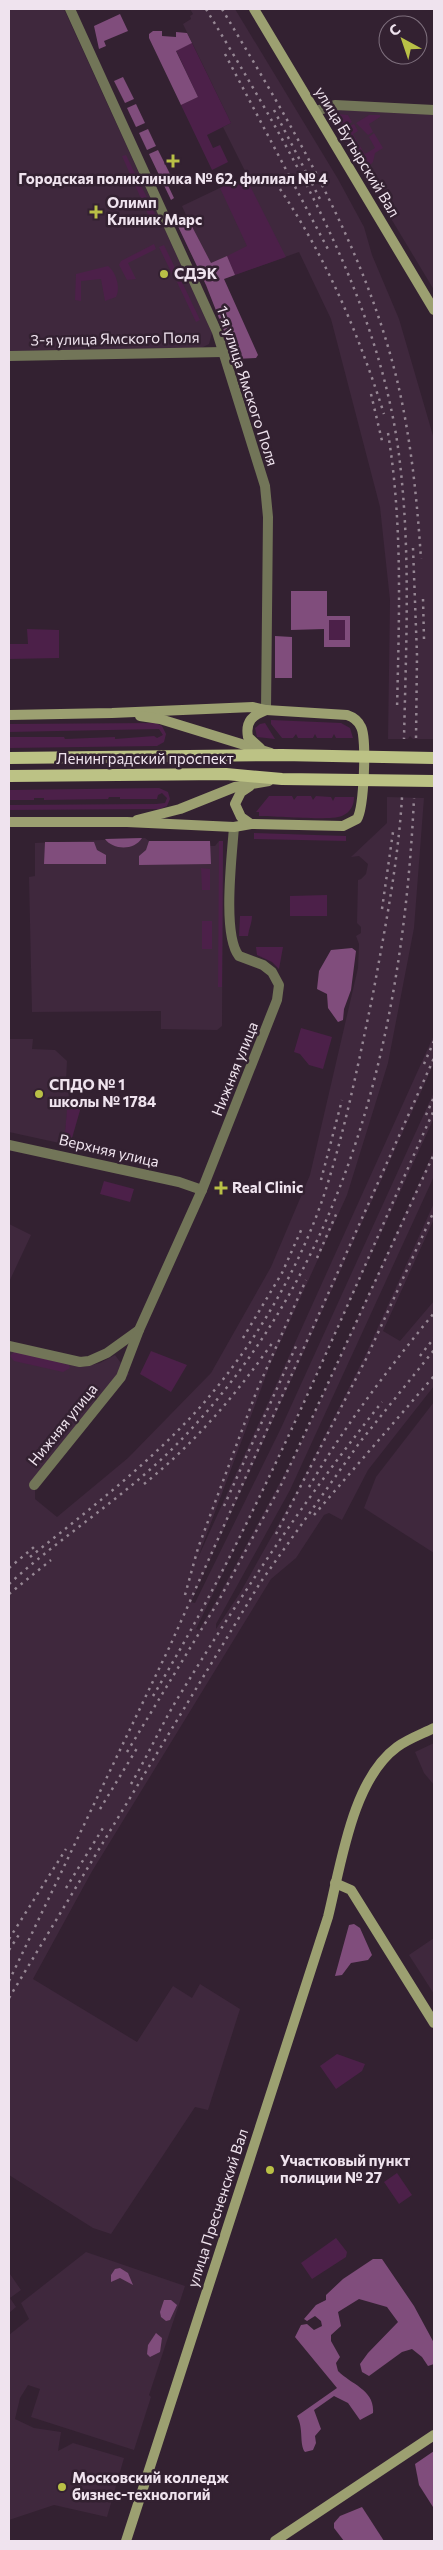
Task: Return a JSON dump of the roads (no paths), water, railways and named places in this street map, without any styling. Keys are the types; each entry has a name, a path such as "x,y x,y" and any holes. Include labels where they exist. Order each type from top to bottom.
{"main road":[{"name":"Ленинградский проспект","path":"9,758 276,754 434,758"},
{"name":"Ленинградский проспект","path":"9,776 226,774 282,778 434,781"}],"street":[{"name":"1-я улица Ямского Поля","path":"70,9 213,323 265,486 267,502 266,710"},
{"name":"улица Бутырский Вал","path":"254,9 434,310"},
{"path":"316,112 335,105 434,110"},
{"name":"3-я улица Ямского Поля","path":"9,356 223,352"},
{"path":"9,715 253,707 266,710 344,714 357,720 363,733 363,803 357,819 344,826 251,824 234,827 126,822 9,822"},
{"path":"266,710 252,717 247,731 251,742 276,754"},
{"path":"112,713 160,719 276,754"},
{"path":"126,822 163,814 235,787 282,778"},
{"path":"234,827 235,804 241,792 261,782"},
{"path":"235,804 241,817 251,824"},
{"name":"Нижняя улица","path":"34,1485 121,1377 137,1331 202,1190 265,1034 279,991 277,979 272,972 263,965 239,956 234,948 230,918 234,827"},
{"name":"Верхняя улица","path":"9,1145 179,1182 202,1190"},
{"path":"9,1346 80,1362 107,1354 137,1331"},
{"name":"улица Пресненский Вал","path":"126,2541 328,1917 341,1854 358,1807 376,1768 397,1747 434,1728"},
{"path":"335,1883 351,1890 434,2023"},
{"path":"275,2541 434,2435"}],"railway":[{"path":"206,9 268,113 325,223 351,280 372,338 388,396 399,455 405,526 407,597 404,739"},
{"path":"222,9 299,142 346,234 366,282 383,330 402,402 413,469 421,559"},
{"path":"225,54 330,253"},
{"path":"274,110 321,201"},
{"path":"280,189 313,243 340,298 364,355 384,414"},
{"path":"371,394 383,445"},
{"path":"388,433 393,468 398,537 397,710"},
{"path":"413,548 417,655 416,739"},
{"path":"423,599 424,639"},
{"path":"30,1557 141,1465 202,1405 258,1331 303,1249 325,1192 352,1093 373,994 386,920 394,871 402,797"},
{"path":"9,1584 118,1497 180,1441 238,1373 286,1300 325,1223 356,1142 379,1059 396,973 408,886 414,798"},
{"path":"382,909 393,832"},
{"path":"424,1064 434,1041"},
{"path":"9,1981 169,1648 434,1058"},
{"path":"426,1115 434,1097"},
{"path":"321,1180 342,1100"},
{"path":"153,1696 231,1554 267,1481 302,1407 434,1110"},
{"path":"127,1752 218,1602 281,1485 434,1154"},
{"path":"317,1258 338,1210"},
{"path":"276,1534 366,1359 434,1211"},
{"path":"243,1338 282,1273 303,1226"},
{"path":"185,1595 198,1548 257,1390 306,1280"},
{"path":"309,1487 337,1441 368,1397 434,1313"},
{"path":"420,1356 434,1338"},
{"path":"144,1484 180,1452 213,1418 273,1342"},
{"path":"224,1506 297,1344"},
{"path":"9,1998 260,1583 360,1442 434,1350"},
{"path":"314,1515 434,1376"},
{"path":"131,1784 176,1701 224,1624 300,1511 382,1402"},
{"path":"9,1568 34,1547"},
{"path":"9,1594 51,1560"},
{"path":"100,1809 139,1745"},
{"path":"66,1888 103,1828"},
{"path":"9,1939 66,1849"},
{"path":"9,1950 20,1933"}],"place":[{"name":"Городская поликлиника № 62, филиал № 4","path":"173,161"},
{"name":"Олимп Клиник Марс","path":"96,212"},
{"name":"СДЭК","path":"164,274"},
{"name":"СПДО № 1 школы № 1784","path":"39,1094"},
{"name":"Real Clinic","path":"221,1188"},
{"name":"Участковый пункт полиции № 27","path":"270,2170"},
{"name":"Московский колледж бизнес-технологий","path":"62,2487"}]}
